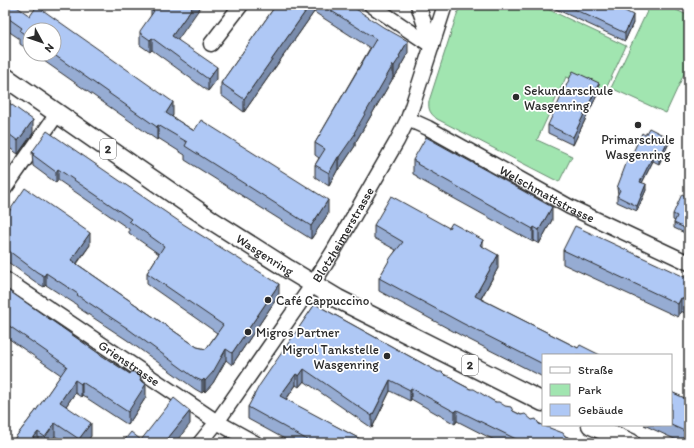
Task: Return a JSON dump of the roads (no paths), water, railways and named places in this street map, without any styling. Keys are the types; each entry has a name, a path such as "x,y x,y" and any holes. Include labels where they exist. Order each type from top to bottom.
{"main road":[{"name":"Wasgenring","path":"5,77 217,225 313,284 338,299 542,401"},
{"path":"593,426 631,443"}],"street":[{"path":"211,44 241,5"},
{"path":"371,5 432,46"},
{"path":"418,5 432,46"},
{"name":"Blotzheimerstrasse","path":"200,443 217,422 313,284 397,141 408,119 445,5"},
{"path":"5,188 57,114"},
{"name":"Welschmattstrasse","path":"408,119 428,128 570,208 689,263"},
{"name":"Grienstrasse","path":"5,279 217,422 255,443"}],"place":[{"name":"Sekundarschule Wasgenring","path":"516,97"},
{"name":"Primarschule Wasgenring","path":"638,125"},
{"name":"Café Cappuccino","path":"268,300"},
{"name":"Migros Partner","path":"248,332"},
{"name":"Migrol Tankstelle Wasgenring","path":"387,356"}]}
